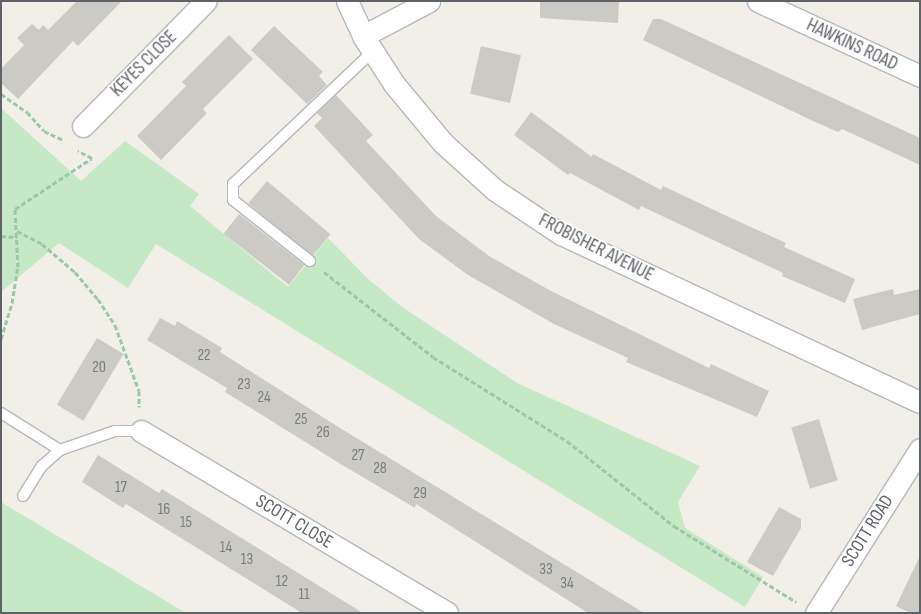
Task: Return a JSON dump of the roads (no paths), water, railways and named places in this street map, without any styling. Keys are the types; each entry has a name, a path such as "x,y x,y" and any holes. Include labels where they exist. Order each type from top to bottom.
{"street":[{"name":"KEYES CLOSE","path":"83,126 206,1"},
{"name":"FROBISHER AVENUE","path":"346,1 368,44 394,84 443,143 495,190 561,234 920,402"},
{"path":"368,44 429,1"},
{"name":"HAWKINS ROAD","path":"758,1 920,76"},
{"name":"SCOTT CLOSE","path":"141,431 447,613"},
{"name":"SCOTT ROAD","path":"811,610 920,449"}],"lane":[{"path":"310,261 233,200 233,184 368,44"},
{"path":"1,413 60,450"},
{"path":"23,496 42,466 60,450 115,431 141,431"}]}
